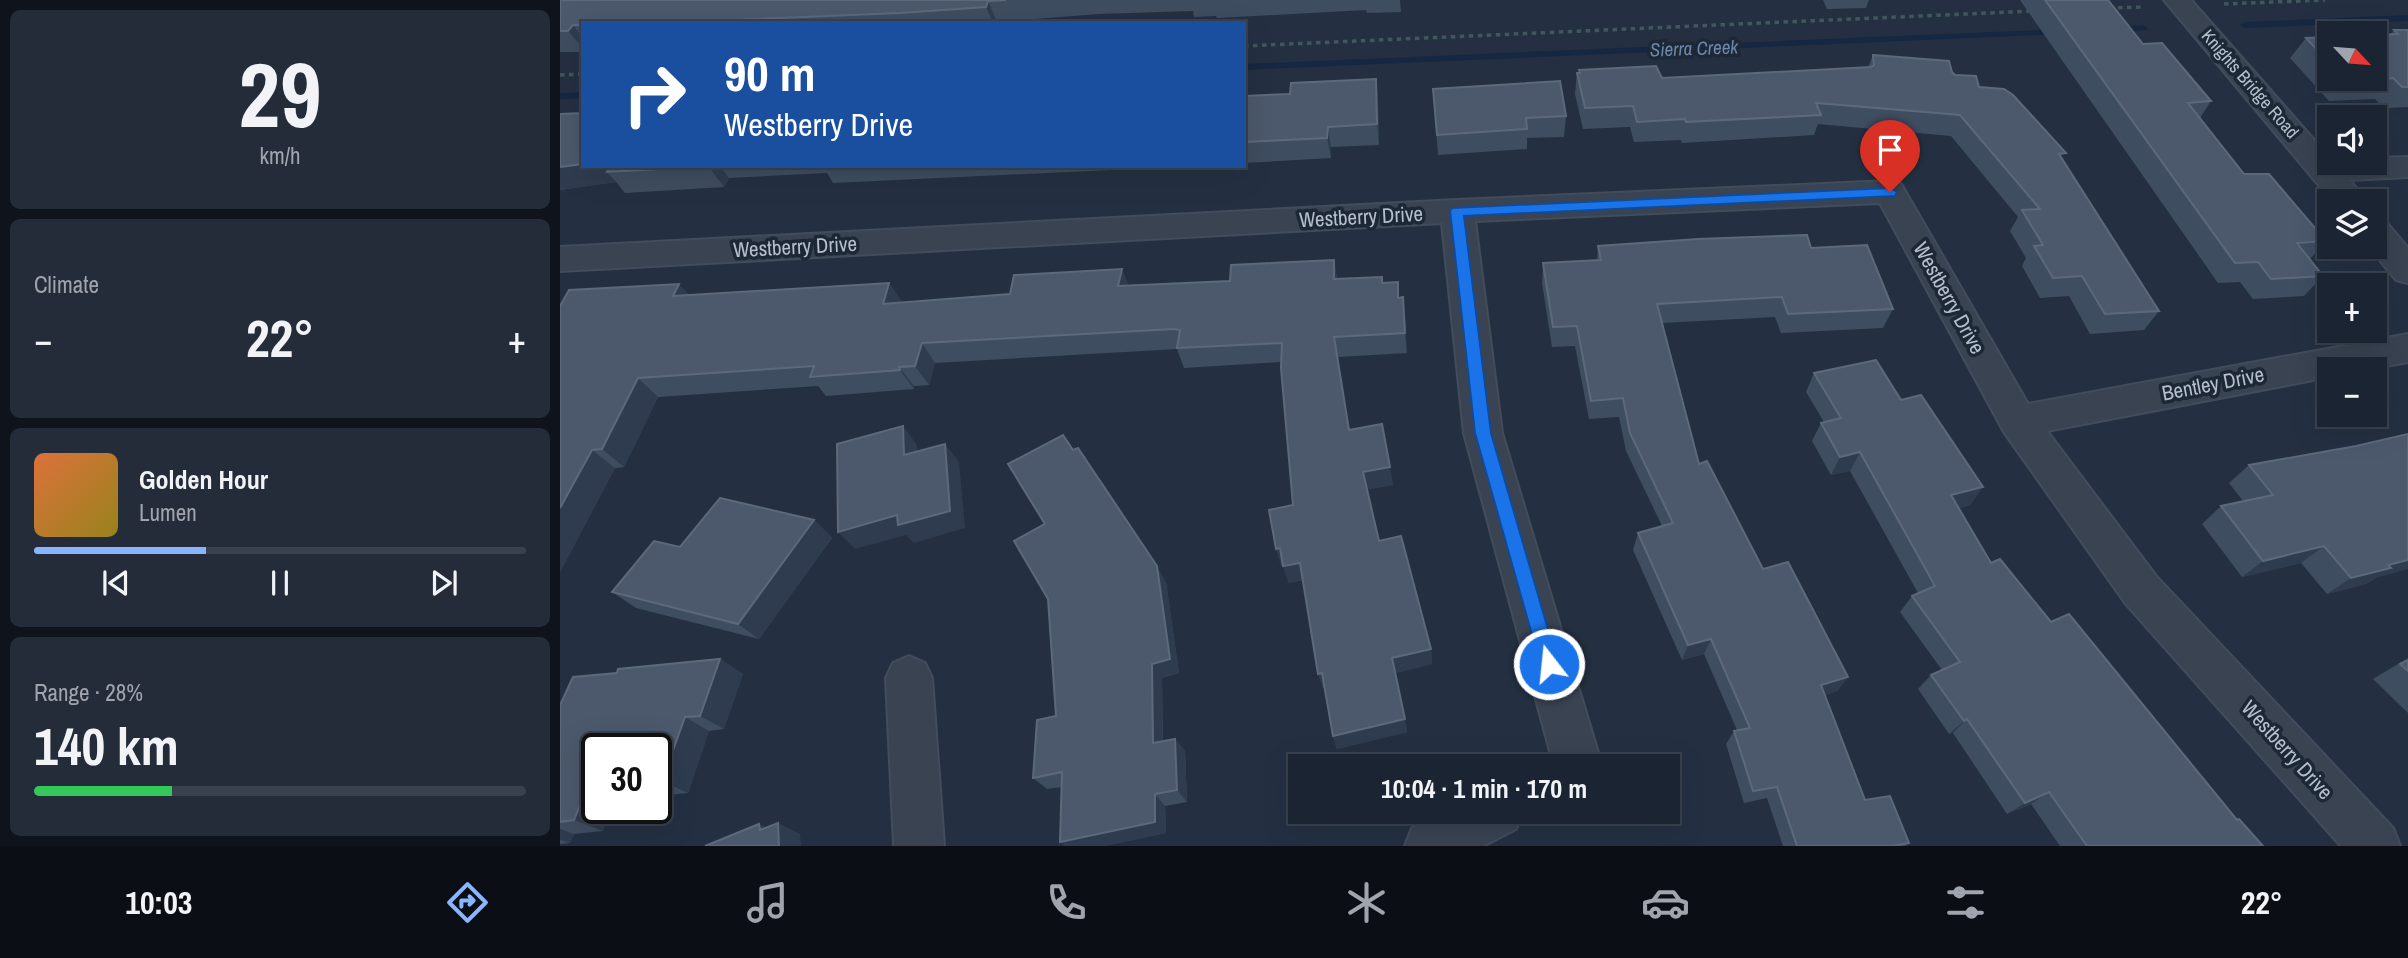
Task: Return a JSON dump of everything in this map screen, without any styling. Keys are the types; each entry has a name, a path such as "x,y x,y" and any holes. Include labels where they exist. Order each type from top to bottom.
{"street":[{"name":"Knights Bridge Road","path":"2179,3 2317,162"},
{"path":"2387,168 2408,167"},
{"name":"Knights Bridge Road","path":"2328,175 2340,189"},
{"name":"Westberry Drive","path":"560,259 1457,211 1890,192 2018,421 2141,590 2375,846"},
{"path":"1457,211 1483,433 1575,754"},
{"path":"2387,246 2408,271"},
{"name":"Bentley Drive","path":"2018,421 2408,348"},
{"path":"909,678 919,846"},
{"path":"1430,846 1475,824"}],"path":[{"path":"2100,8 2179,3 2325,0"},
{"path":"1246,46 2045,11"},
{"path":"560,75 581,74"}],"building":[{"path":"560,0 1006,0 988,1 986,7 900,13 708,21 581,21 581,25 573,25 568,31 560,31"},
{"path":"2045,0 2108,0 2143,44 2162,43 2211,101 2188,103 2244,174 2269,174 2317,230 2317,242 2297,243 2321,273 2317,273 2317,276 2271,279 2258,262 2235,263"},
{"path":"2394,30 2408,30 2408,87 2402,87 2393,78 2387,78 2387,34 2398,34"},
{"path":"2306,38 2317,38 2317,50"},
{"path":"1873,55 1949,61 1955,75 1976,76 1979,87 2004,89 2013,95 2066,153 2059,154 2159,311 2105,314 2082,276 2053,278 2034,246 2043,245 2022,210 2040,209 1960,115 1816,103 1821,115 1637,122 1633,106 1585,108 1577,73 1580,73 1579,70 1656,66 1662,78 1871,67 1874,65"},
{"path":"1376,79 1377,124 1328,127 1327,138 1246,142 1246,96 1290,94 1291,83"},
{"path":"1560,81 1566,116 1526,118 1527,129 1437,135 1433,89"},
{"path":"581,113 581,164 560,167 560,114"},
{"path":"610,168 674,168 607,172"},
{"path":"1807,235 1811,248 1867,245 1893,309 1788,314 1782,297 1657,304 1699,464 1707,461 1763,569 1788,562 1848,677 1821,685 1865,800 1890,796 1909,843 1893,846 1797,846 1777,787 1753,791 1734,731 1750,728 1711,639 1688,645 1638,533 1673,523 1630,433 1623,398 1591,401 1577,326 1553,327 1543,263 1601,260 1598,246"},
{"path":"1334,260 1334,279 1382,277 1382,283 1398,282 1398,298 1403,297 1405,333 1334,337 1349,430 1382,424 1390,467 1363,472 1379,541 1401,536 1431,649 1392,658 1405,719 1333,736 1322,673 1318,674 1300,563 1283,566 1280,548 1276,549 1269,510 1293,505 1281,368 1282,343 1177,348 1180,330 1174,329 922,343 915,366 899,367 900,370 810,377 814,366 638,378 602,449 592,450 560,508 560,306 569,290 679,284 673,296 889,283 883,304 1010,294 1014,275 1122,269 1118,286 1230,281 1231,265"},
{"path":"1876,360 1901,400 1921,395 1983,487 1951,495 1991,563 2000,559 2051,622 2069,614 2237,820 2239,819 2263,846 2087,846 2049,792 2025,803 1967,719 1964,721 1931,675 1960,662 1912,596 1935,586 1860,452 1840,457 1821,423 1841,418 1814,373"},
{"path":"903,426 904,455 945,444 950,511 898,525 897,515 838,532 837,444"},
{"path":"2408,434 2408,560 2388,565 2391,568 2351,578 2324,546 2263,561 2221,506 2273,495 2249,465"},
{"path":"1063,435 1073,450 1078,448 1157,566 1170,659 1152,664 1153,743 1175,739 1177,790 1155,794 1155,822 1060,842 1062,772 1033,778 1037,720 1056,716 1048,599 1014,541 1045,524 1008,464"},
{"path":"720,498 814,520 738,624 612,592 654,541 680,547"},
{"path":"720,659 700,716 685,717 672,753 672,733 581,733 581,803 574,820 560,822 560,705 573,677 617,673 618,669"},
{"path":"2408,660 2408,671 2400,664"},
{"path":"778,823 779,846 705,846 759,824 760,830"}],"waterway":[{"name":"Sierra Creek","path":"2245,25 2408,18"},
{"name":"Sierra Creek","path":"2113,30 2143,28"},
{"name":"Sierra Creek","path":"1246,67 2061,32"},
{"name":"Sierra Creek","path":"560,96 581,95"}],"route":[{"path":"1549,664 1483,433 1457,211 1890,192"}]}
